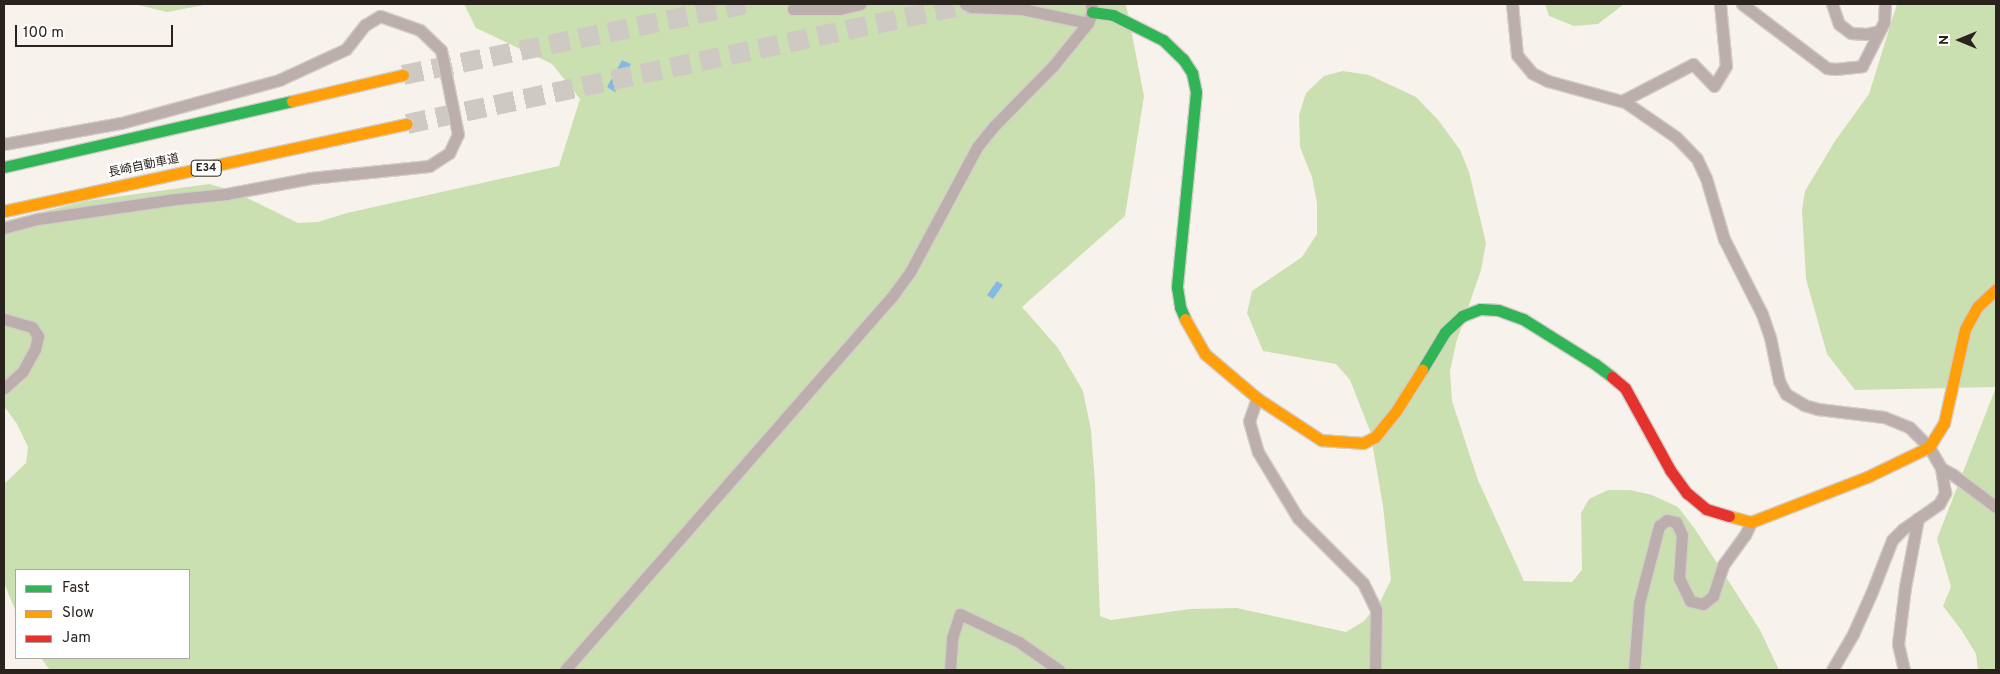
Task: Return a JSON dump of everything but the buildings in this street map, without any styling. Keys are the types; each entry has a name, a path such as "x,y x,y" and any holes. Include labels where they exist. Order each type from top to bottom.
{"main road":[{"path":"1091,13 1113,15 1163,40 1183,59 1192,73 1196,92 1177,278 1180,308 1190,331 1205,354 1257,398 1321,440 1343,444 1363,443 1383,429 1446,332 1462,316 1480,309 1498,310 1523,319 1595,364 1625,388 1670,470 1687,493 1706,509 1751,522 1867,476 1929,447 1944,423 1965,329 1977,307 1996,289"},
{"path":"4,167 403,75"},
{"name":"長崎自動車道","path":"4,211 407,124"}],"street":[{"path":"797,4 793,9 839,9 860,4"},
{"path":"965,4 972,7 1022,8 1091,13"},
{"path":"1512,4 1513,32 1517,55 1532,73 1548,81 1622,101 1676,136 1697,159 1706,178 1724,239 1762,314 1770,337 1779,381 1786,394 1804,405 1818,409 1884,417 1909,427 1929,447 1941,468 1945,493 1938,504 1892,540 1853,634 1832,670"},
{"path":"1622,101 1693,64 1714,86 1726,66 1720,4"},
{"path":"1742,4 1827,68 1862,66 1884,22 1885,4"},
{"path":"1832,4 1839,24 1851,33 1866,34 1880,31"},
{"path":"565,670 891,298 910,272 978,147 994,126 1053,66 1091,13"},
{"path":"4,144 121,123 279,80 346,49 365,25 380,16 420,30 441,50 458,134 449,154 429,166 311,178 226,194 176,199 37,219 4,228"},
{"path":"4,319 32,327 38,336 35,349 22,372 4,388"},
{"path":"1257,398 1249,421 1251,434 1258,452 1298,518 1363,583 1376,610 1375,670"},
{"path":"1941,468 1996,508"},
{"path":"1904,670 1898,644 1918,518"},
{"path":"1634,670 1639,603 1659,526 1667,520 1676,522 1682,535 1679,578 1690,601 1703,604 1713,596 1723,565 1745,535 1751,522"},
{"path":"950,670 952,638 960,614 1019,642 1059,670"}],"green space":[{"path":"134,4 210,4 167,12"},
{"path":"464,4 1126,4 1144,96 1125,216 1022,307 1058,348 1083,391 1091,430 1100,616 1111,620 1190,609 1237,608 1346,632 1364,621 1380,602 1391,580 1383,506 1370,431 1350,380 1336,364 1263,351 1247,313 1252,291 1302,257 1317,234 1317,203 1312,177 1300,147 1299,115 1306,93 1324,76 1343,71 1369,75 1416,97 1439,121 1460,150 1469,172 1486,243 1481,270 1456,343 1450,371 1452,401 1478,480 1524,581 1572,582 1582,570 1581,513 1589,499 1608,490 1630,490 1652,495 1678,507 1695,529 1760,630 1779,670 50,670 42,659 190,659 190,569 15,569 15,610 4,583 4,484 26,463 28,447 17,424 4,406 4,221 86,201 209,184 231,190 298,223 318,222 347,213 559,166 580,99 552,64 476,28"},
{"path":"1545,4 1624,4 1598,24 1574,26 1549,16"},
{"path":"1897,4 1996,4 1996,387 1855,390 1827,354 1806,279 1802,210 1805,191 1835,141 1869,94"},
{"path":"1996,387 1996,670 1978,670 1976,654 1943,606 1951,587 1937,539"}],"water":[{"path":"622,60 631,64 615,92 607,87"},
{"path":"997,281 1003,285 993,299 987,295"}],"tunnel":[{"path":"403,75 745,4"},
{"path":"407,124 969,4"}],"traffic: fast":[{"path":"1092,12 1113,15 1163,40 1183,59 1192,73 1196,92 1177,287 1180,307 1185,319"},
{"path":"4,167 292,101"},
{"path":"1422,370 1445,332 1462,316 1480,309 1498,310 1523,319 1595,364 1612,377"}],"traffic: slow":[{"path":"292,101 403,75"},
{"path":"4,211 407,124"},
{"path":"1729,516 1751,522 1867,477 1929,447 1944,423 1965,329 1977,307 1996,289"},
{"path":"1185,319 1205,354 1257,398 1321,440 1363,443 1375,437 1396,411 1422,370"}],"traffic: jam":[{"path":"1612,377 1625,388 1670,470 1687,493 1706,509 1729,516"}]}
